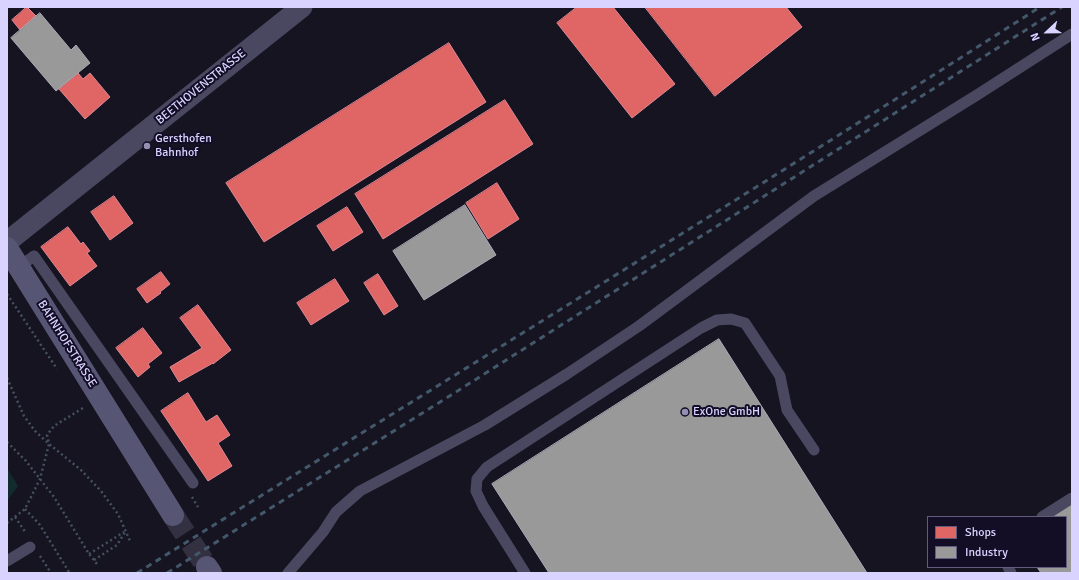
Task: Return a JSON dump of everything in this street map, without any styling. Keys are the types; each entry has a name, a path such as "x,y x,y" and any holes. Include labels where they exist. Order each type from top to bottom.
{"main road":[{"name":"BAHNHOFSTRASSE","path":"7,248 173,514"}],"street":[{"name":"BEETHOVENSTRASSE","path":"7,242 302,7"}],"lane":[{"path":"288,573 323,532 336,512 360,491 485,425 567,374 639,326 814,196 1072,34"},
{"path":"19,267 34,256 194,483"},
{"path":"525,573 483,506 476,491 477,479 487,467 701,328 717,320 731,319 745,323 780,376 787,410 814,450"},
{"path":"1044,516 1072,498"},
{"path":"7,561 30,547"}],"path":[{"path":"7,294 60,374"},
{"path":"7,378 24,416 35,431 82,470 101,491 118,514 130,541"},
{"path":"7,523 25,509 40,479 49,444 47,435 54,426 83,408 79,402"},
{"path":"7,442 26,461 54,497 89,554 97,564"},
{"path":"25,509 40,525 69,572"},
{"path":"89,554 125,532"},
{"path":"94,560 117,545 125,532"}],"green space":[{"path":"7,468 18,486 7,501"}],"building: Shops":[{"path":"27,7 36,16 20,30 12,20"},
{"path":"577,7 613,7 675,84 632,118 557,23"},
{"path":"645,7 786,7 802,27 715,96"},
{"path":"449,43 486,102 264,242 226,183"},
{"path":"78,73 83,79 90,73 110,97 85,119 59,89"},
{"path":"505,100 533,144 383,239 355,194"},
{"path":"497,183 519,219 488,239 466,203"},
{"path":"114,196 133,223 110,240 91,212"},
{"path":"347,207 363,232 333,251 317,226"},
{"path":"68,227 81,244 83,242 90,251 87,253 97,266 70,286 41,247"},
{"path":"161,272 170,284 160,292 161,293 147,303 137,289"},
{"path":"378,274 398,306 384,315 364,283"},
{"path":"335,279 349,301 311,325 297,303"},
{"path":"198,305 231,350 213,364 179,382 170,367 202,348 180,318"},
{"path":"143,328 162,353 148,364 150,367 138,377 116,348"},
{"path":"188,393 206,422 217,415 230,435 218,443 232,466 208,481 161,411"}],"building: Industry":[{"path":"40,13 71,50 76,45 90,63 56,91 11,38"},
{"path":"465,205 496,255 424,300 393,251"},
{"name":"ExOne GmbH","path":"719,339 867,573 549,573 492,484"},
{"path":"1072,499 1072,573 1041,573 1038,568 1067,568 1067,516 1046,516"}],"tunnel":[{"path":"173,515 207,567"}],"railway":[{"path":"137,573 702,221 1040,7"},
{"path":"167,573 448,397 1062,7"}],"place":[{"name":"Gersthofen Bahnhof","path":"147,146"},
{"name":"ExOne GmbH","path":"685,412"}]}
